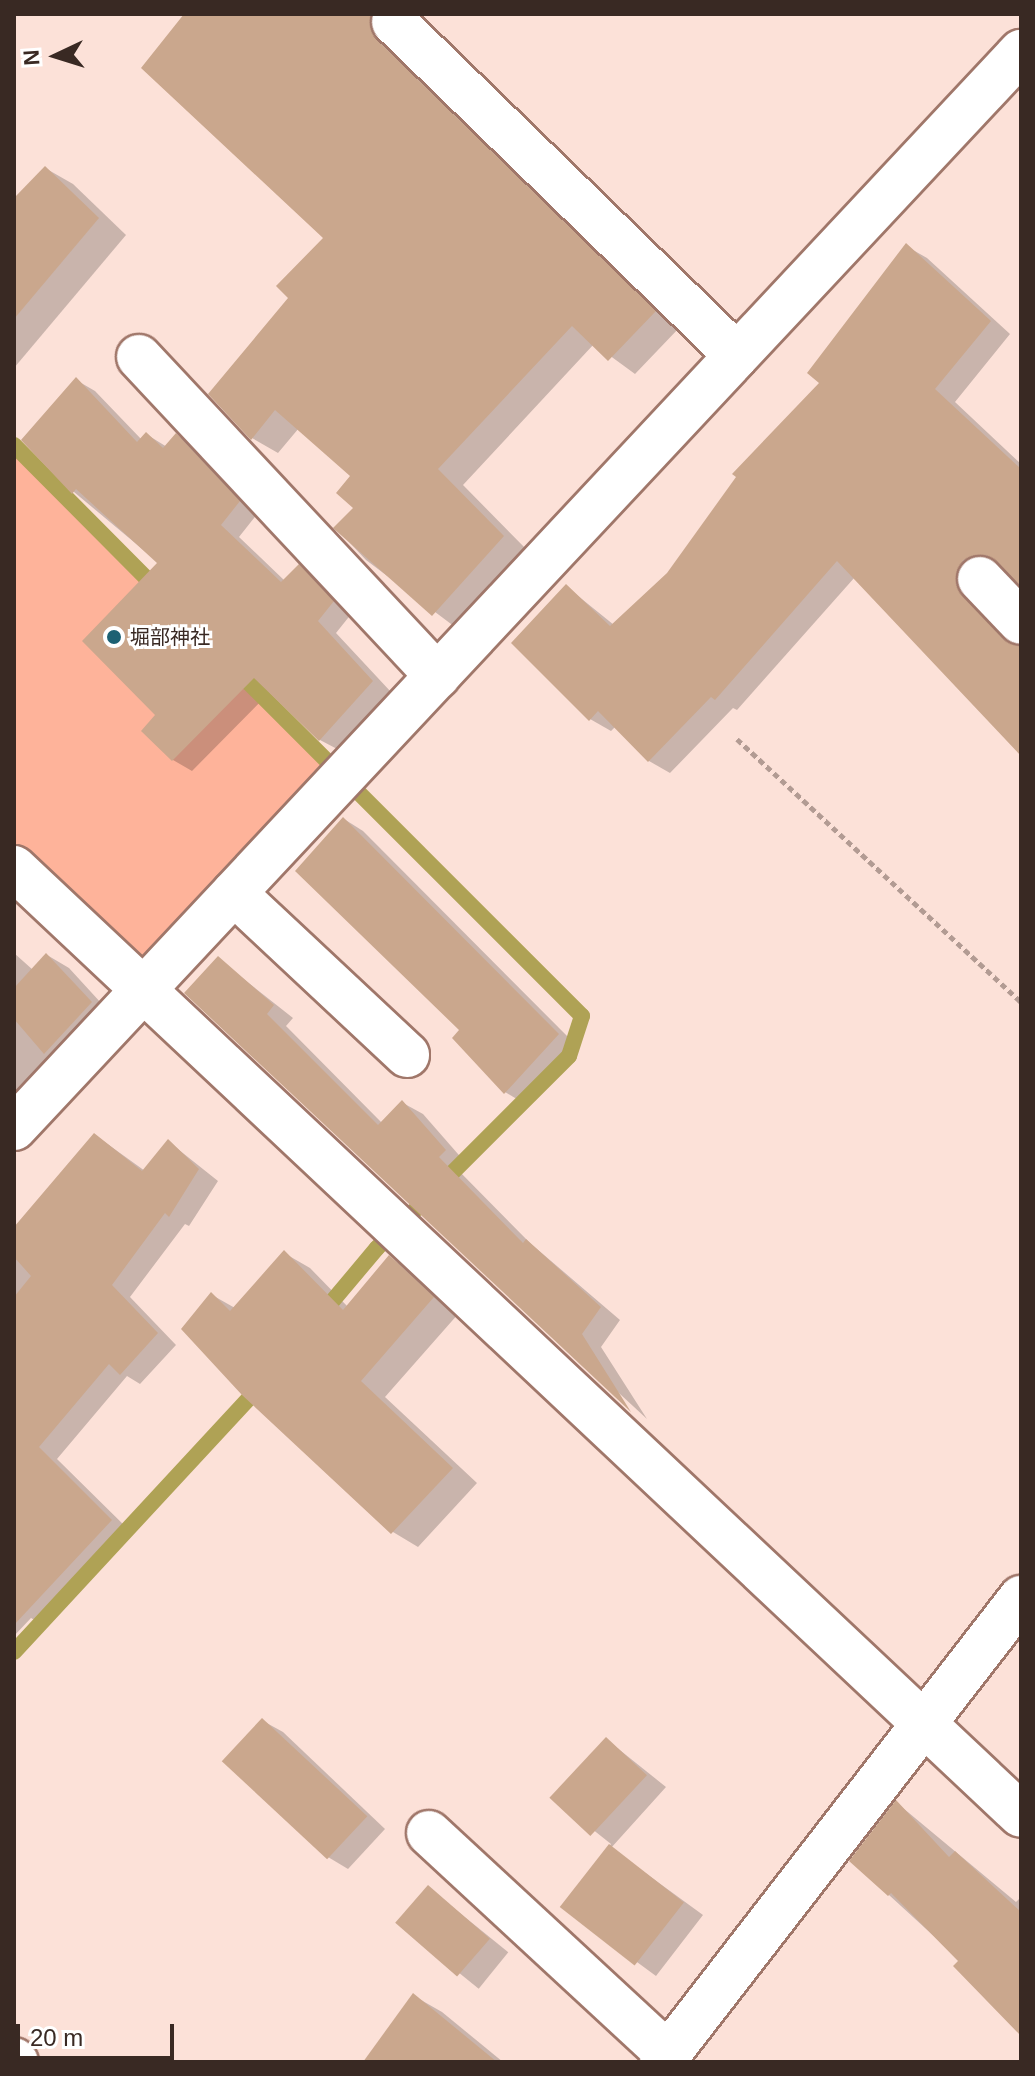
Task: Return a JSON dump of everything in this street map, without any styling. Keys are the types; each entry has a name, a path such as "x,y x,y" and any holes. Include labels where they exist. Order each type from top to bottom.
{"street":[{"path":"394,22 737,355"},
{"path":"14,1128 1021,52"},
{"path":"139,357 438,676"},
{"path":"980,579 1021,622"},
{"path":"14,868 926,1721 1021,1815"},
{"path":"234,893 407,1055"},
{"path":"429,1833 665,2058 1021,1598"}],"path":[{"path":"737,739 1021,1002"}],"shaded area":[{"path":"18,449 331,767 147,968 14,844 14,454"}],"building":[{"path":"184,14 370,14 377,40 656,311 608,361 572,326 438,469 504,536 432,616 333,528 353,508 336,493 350,476 275,410 251,440 208,394 288,298 276,286 323,238 141,68"},
{"path":"45,166 99,218 14,319 14,198"},
{"path":"906,243 991,321 935,389 1021,469 1021,586 986,555 963,560 956,584 1003,639 1021,646 1021,756 837,561 715,700 711,697 648,762 598,711 589,721 511,643 566,584 610,626 667,573 736,477 732,474 819,383 807,373"},
{"path":"76,377 137,442 146,432 163,448 176,433 240,501 221,525 281,582 299,564 334,601 318,621 373,681 319,741 254,678 172,761 141,731 155,715 82,641 157,563 76,489 72,494 21,440"},
{"path":"343,817 559,1034 504,1094 452,1038 459,1030 295,871"},
{"path":"46,953 92,1002 44,1054 14,1019 14,988"},
{"path":"218,956 274,1005 267,1014 378,1125 402,1100 446,1150 439,1157 523,1243 526,1239 601,1307 582,1334 631,1412 184,993"},
{"path":"94,1133 142,1171 168,1139 199,1169 169,1217 165,1213 112,1285 158,1333 120,1375 109,1364 39,1447 112,1520 14,1625 14,1297 31,1276 14,1257 14,1227"},
{"path":"284,1250 343,1310 389,1255 434,1297 361,1381 453,1468 391,1534 242,1395 181,1329 211,1292 230,1311"},
{"path":"262,1718 367,1816 327,1859 222,1761"},
{"path":"606,1737 647,1775 590,1836 549,1798"},
{"path":"896,1800 949,1857 955,1851 1021,1912 1021,2036 953,1966 958,1961 891,1893 888,1896 849,1861"},
{"path":"609,1844 684,1902 635,1966 560,1907"},
{"path":"428,1885 490,1939 457,1977 395,1923"},
{"path":"413,1993 497,2062 363,2062"}],"waterway":[{"path":"14,445 159,591"},
{"path":"234,668 582,1016 569,1056 377,1248 319,1317"},
{"path":"14,1652 260,1386"}],"place":[{"name":"堀部神社","path":"114,637"}]}
